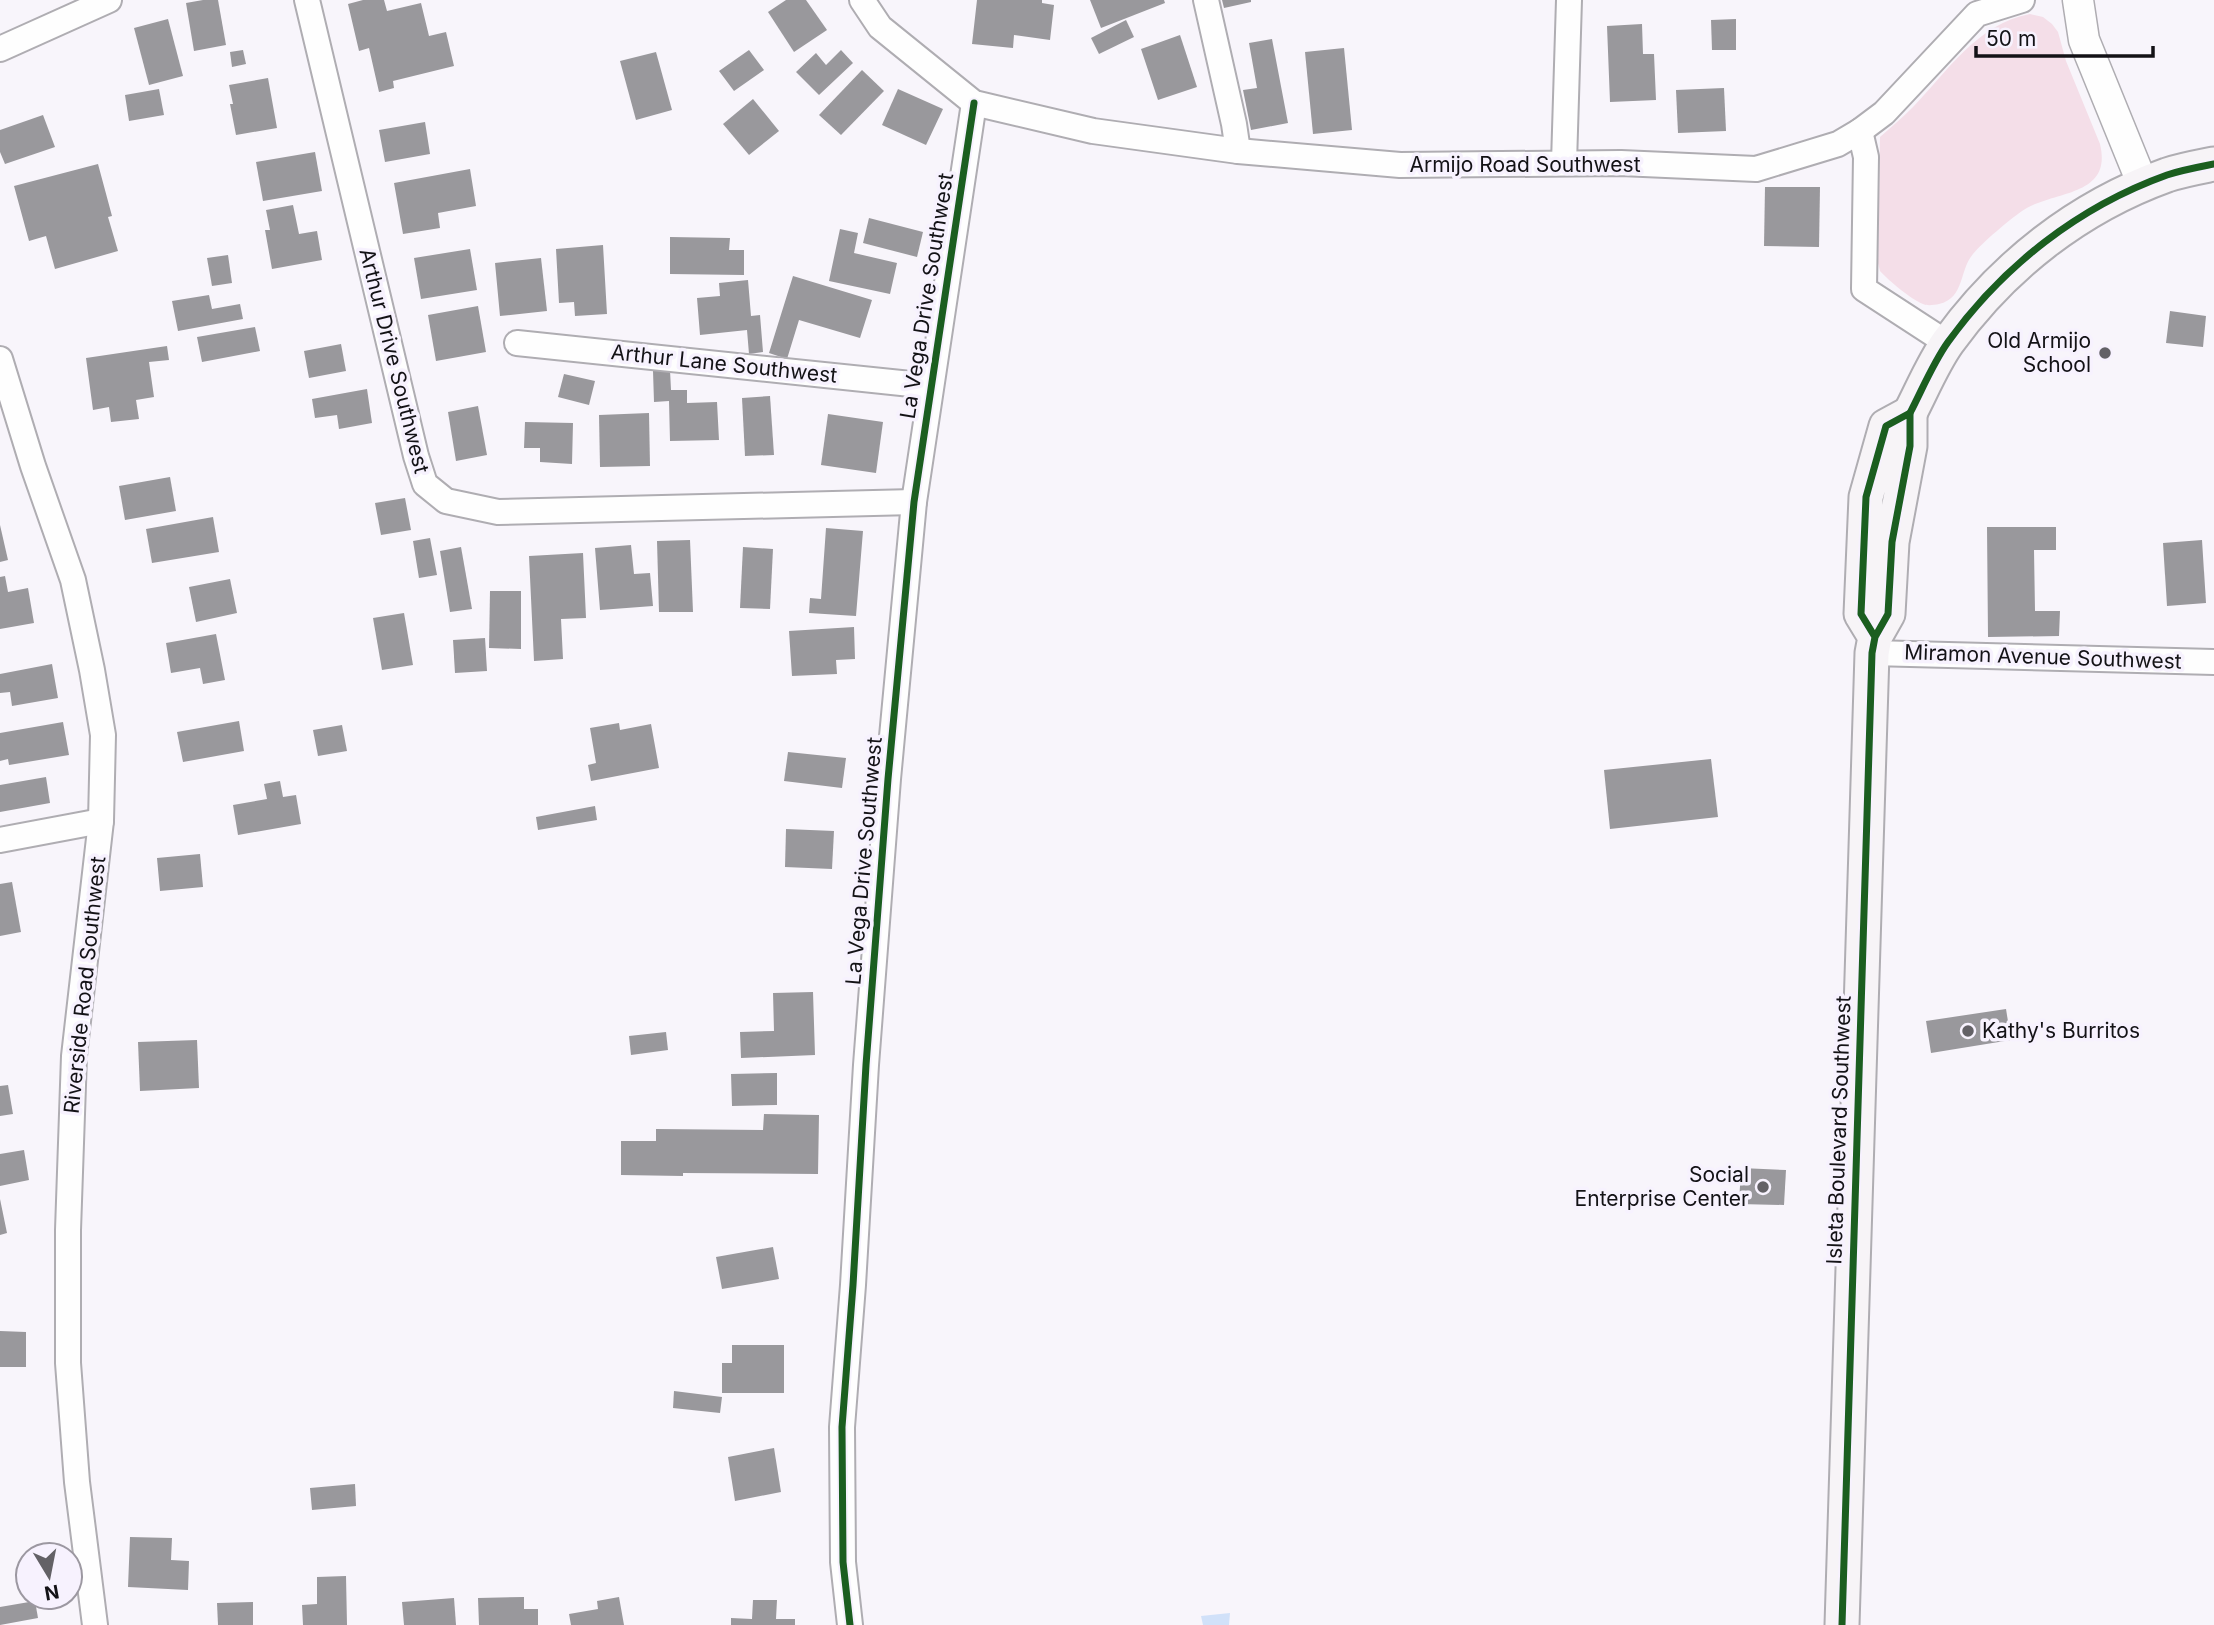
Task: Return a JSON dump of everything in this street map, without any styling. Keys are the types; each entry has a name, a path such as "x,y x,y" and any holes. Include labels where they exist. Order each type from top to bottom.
{"main road":[{"name":"Isleta Boulevard Southwest","path":"1842,1625 1873,645 1888,614 1892,542 1910,446 1910,413 1947,344 1992,288 2024,257 2064,226 2105,202 2169,174 2214,164"}],"street":[{"path":"0,49 109,0"},
{"name":"Arthur Drive Southwest","path":"307,0 416,456 425,484 446,501 498,512 914,502"},
{"path":"862,0 880,27 974,103"},
{"path":"1206,0 1238,151"},
{"path":"1564,163 1569,0"},
{"name":"Armijo Road Southwest","path":"974,103 1093,131 1238,151 1400,165 1621,163 1756,169 1838,144 1860,131 1884,113 1977,14 2022,0"},
{"path":"2078,0 2084,40 2143,185"},
{"name":"La Vega Drive Southwest","path":"850,1625 843,1562 842,1427 888,779 914,502 974,103"},
{"path":"1860,131 1866,157 1864,289 1947,344"},
{"name":"Arthur Lane Southwest","path":"517,343 930,386"},
{"name":"Riverside Road Southwest","path":"0,359 33,466 73,580 103,735 102,821 74,1056 68,1230 69,1376 77,1482 95,1625"},
{"name":"Miramon Avenue Southwest","path":"1873,645 2214,662"},
{"path":"0,840 102,821"}],"shaded area":[{"path":"2030,14 2043,17 2058,32 2066,61 2100,144 2102,162 2098,174 2077,190 2034,204 2016,215 1973,254 1953,296 1939,304 1925,305 1894,285 1880,271 1880,137 1913,107 1979,38 2011,19"}],"water":[{"path":"1230,1613 1229,1625 1203,1625 1201,1616"}],"building":[{"path":"218,0 226,45 194,51 186,3"},
{"path":"363,0 384,0 387,11 421,3 429,36 446,32 454,66 393,81 394,88 379,92 369,48 359,51 348,4"},
{"path":"786,0 806,0 827,30 794,52 768,12"},
{"path":"977,0 1042,0 1042,3 1054,5 1050,40 1014,35 1013,48 972,44"},
{"path":"1090,0 1164,0 1165,3 1101,28"},
{"path":"1222,0 1251,0 1251,2 1224,8"},
{"path":"168,19 183,76 149,85 134,28"},
{"path":"1736,19 1736,50 1712,50 1711,20"},
{"path":"1126,20 1134,37 1099,54 1091,38"},
{"path":"1642,24 1643,54 1654,54 1656,100 1610,102 1607,26"},
{"path":"1180,35 1197,87 1158,100 1141,49"},
{"path":"1272,39 1288,123 1251,130 1243,90 1257,88 1249,43"},
{"path":"1344,48 1352,130 1313,134 1305,52"},
{"path":"243,50 246,64 232,67 230,52"},
{"path":"749,50 764,70 734,91 719,71"},
{"path":"841,50 853,63 819,95 796,72 816,53 826,65"},
{"path":"656,52 672,110 636,120 620,61"},
{"path":"862,70 884,91 841,135 819,115"},
{"path":"268,78 277,128 236,135 229,85"},
{"path":"1724,88 1726,131 1678,133 1676,90"},
{"path":"159,89 164,115 129,121 125,95"},
{"path":"898,89 943,109 926,145 882,125"},
{"path":"753,99 779,131 749,155 723,124"},
{"path":"43,115 55,147 5,164 0,152 0,130"},
{"path":"425,122 430,154 385,162 379,130"},
{"path":"315,152 322,191 263,201 256,162"},
{"path":"98,164 112,216 108,217 118,251 55,269 46,236 29,241 14,186"},
{"path":"470,169 476,206 438,213 440,228 403,234 394,183"},
{"path":"1765,187 1820,187 1819,247 1764,246"},
{"path":"293,205 299,234 317,231 322,260 272,269 265,230 270,230 266,210"},
{"path":"869,218 923,232 917,257 863,243"},
{"path":"840,229 858,233 854,253 897,263 890,294 829,281"},
{"path":"670,237 730,238 729,250 744,250 744,275 670,274"},
{"path":"603,245 607,314 575,316 574,302 559,303 556,249"},
{"path":"470,249 477,290 421,299 414,258"},
{"path":"228,255 232,283 212,286 207,258"},
{"path":"541,258 547,311 500,316 495,263"},
{"path":"793,276 872,300 860,338 799,320 787,359 769,353"},
{"path":"748,280 751,316 760,315 763,352 749,354 747,330 700,335 697,298 720,296 719,283"},
{"path":"209,295 212,309 240,304 243,319 178,331 172,301"},
{"path":"478,306 486,352 436,361 428,315"},
{"path":"2170,311 2206,316 2203,347 2166,343"},
{"path":"255,327 260,351 202,362 197,337"},
{"path":"341,344 346,371 309,378 304,351"},
{"path":"167,346 169,360 149,362 154,397 136,400 139,419 111,422 109,407 93,410 86,358"},
{"path":"670,370 671,390 687,390 687,403 717,402 719,440 670,441 669,401 654,402 653,371"},
{"path":"564,374 595,381 589,405 558,397"},
{"path":"367,389 372,423 339,429 337,415 315,418 312,399"},
{"path":"770,396 774,455 745,456 742,398"},
{"path":"478,406 487,455 456,461 448,412"},
{"path":"649,413 650,466 600,467 599,415"},
{"path":"828,414 883,422 876,473 821,465"},
{"path":"525,422 573,423 572,464 540,462 540,448 524,448"},
{"path":"170,477 176,511 125,520 119,486"},
{"path":"405,498 411,530 381,535 375,503"},
{"path":"213,517 219,552 152,563 146,529"},
{"path":"0,525 8,560 0,562"},
{"path":"1987,527 2056,527 2056,550 2034,550 2035,611 2060,611 2059,636 1988,637"},
{"path":"826,528 863,531 856,616 809,613 810,598 821,599"},
{"path":"430,538 437,575 419,578 413,541"},
{"path":"690,540 693,612 659,612 657,541"},
{"path":"2202,540 2206,603 2167,606 2163,543"},
{"path":"631,545 634,574 650,573 653,606 600,610 595,548"},
{"path":"461,547 472,609 450,612 440,551"},
{"path":"743,547 773,549 770,609 740,608"},
{"path":"583,553 586,618 561,619 563,659 534,661 529,556"},
{"path":"5,576 8,592 28,588 34,623 0,629 0,577"},
{"path":"230,579 237,613 196,622 189,587"},
{"path":"490,591 521,591 521,649 489,648"},
{"path":"404,613 413,665 382,670 373,618"},
{"path":"854,627 855,659 836,660 837,674 792,676 789,631"},
{"path":"216,634 225,680 203,684 200,668 171,673 166,643"},
{"path":"485,638 487,671 455,673 453,640"},
{"path":"52,664 58,698 12,706 10,692 0,693 0,674"},
{"path":"239,721 244,751 183,762 177,732"},
{"path":"63,722 69,755 9,765 8,759 0,761 0,733"},
{"path":"619,723 620,730 651,724 659,768 591,781 588,765 596,763 590,728"},
{"path":"342,725 347,751 318,756 313,730"},
{"path":"788,752 846,758 842,788 784,781"},
{"path":"1711,759 1718,817 1610,829 1604,770"},
{"path":"46,777 50,803 0,812 0,785"},
{"path":"280,781 283,797 296,795 301,824 238,835 233,805 267,799 264,784"},
{"path":"595,806 597,820 538,830 536,817"},
{"path":"786,829 834,831 832,869 785,867"},
{"path":"200,854 203,887 160,891 157,858"},
{"path":"12,882 21,932 0,936 0,884"},
{"path":"813,992 815,1055 741,1058 740,1032 774,1031 773,993"},
{"name":"Kathy's Burritos","path":"2006,1009 2011,1040 1931,1053 1926,1021"},
{"path":"666,1032 668,1050 631,1055 629,1036"},
{"path":"197,1040 199,1088 140,1091 138,1042"},
{"path":"777,1073 777,1105 732,1106 731,1074"},
{"path":"8,1085 13,1114 0,1116 0,1086"},
{"path":"764,1114 819,1115 818,1174 621,1175 621,1141 656,1141 656,1129 763,1130"},
{"path":"24,1150 29,1180 0,1186 0,1154"},
{"name":"Social Enterprise Center","path":"1741,1168 1786,1170 1784,1205 1739,1204"},
{"path":"0,1199 7,1233 0,1235"},
{"path":"773,1247 779,1279 722,1289 716,1257"},
{"path":"0,1331 26,1332 26,1367 0,1367"},
{"path":"732,1345 784,1345 784,1393 722,1393 722,1363 732,1363"},
{"path":"674,1391 722,1397 720,1413 673,1408"},
{"path":"774,1448 781,1492 735,1501 728,1457"},
{"path":"355,1484 356,1506 312,1510 310,1488"},
{"path":"130,1537 172,1538 171,1560 189,1561 188,1590 128,1587"},
{"path":"346,1576 347,1625 303,1625 302,1605 317,1604 317,1577"},
{"path":"524,1597 524,1609 538,1609 538,1625 479,1625 478,1598"},
{"path":"619,1597 624,1625 571,1625 569,1614 598,1609 597,1601"},
{"path":"454,1598 456,1625 404,1625 402,1602"},
{"path":"753,1600 777,1600 776,1619 795,1619 795,1625 731,1625 731,1618 752,1619"},
{"path":"253,1602 253,1625 218,1625 217,1603"},
{"path":"14,1605 14,1611 37,1611 38,1618 0,1625 0,1607"}],"cycle path":[{"path":"850,1625 843,1562 842,1427 888,779 914,502 974,103"},
{"path":"1910,413 1948,342 1993,288 2018,264 2073,222 2134,188 2173,173 2214,164"},
{"path":"1842,1625 1872,653 1875,637 1888,614 1892,542 1910,446 1910,413 1886,426 1866,497 1861,614 1875,637"}],"place":[{"name":"Old Armijo School","path":"2105,353"},
{"name":"Kathy's Burritos","path":"1968,1031"},
{"name":"Social Enterprise Center","path":"1763,1187"}]}
